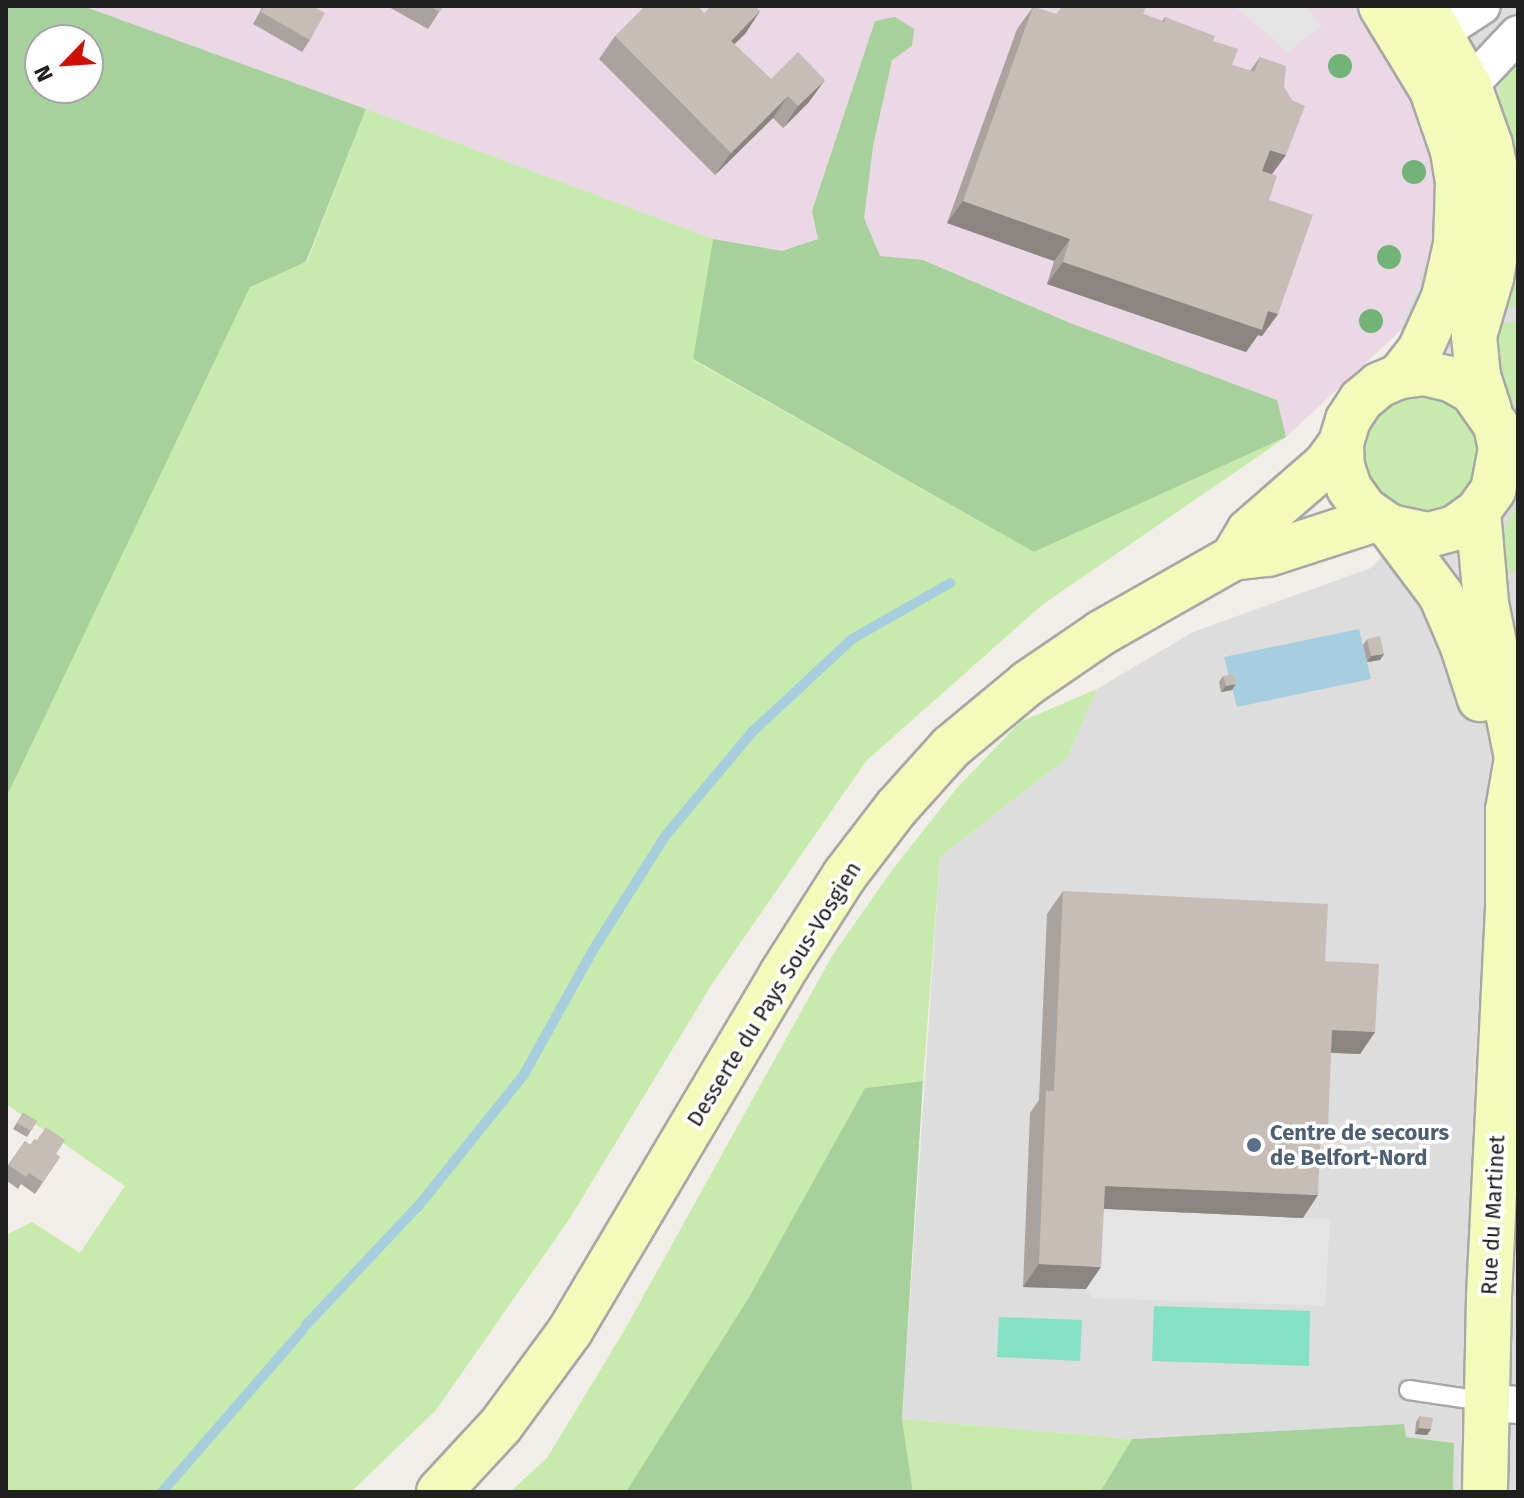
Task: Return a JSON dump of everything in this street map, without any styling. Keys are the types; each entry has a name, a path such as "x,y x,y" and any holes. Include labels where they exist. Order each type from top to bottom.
{"main road":[{"path":"1381,6 1450,88 1490,145 1498,182 1500,226 1491,278 1474,336 1478,376 1503,435 1493,490 1478,511 1455,528 1429,535 1383,523"},
{"path":"1400,376 1433,325 1444,297 1456,244 1458,182 1453,151 1448,18"},
{"path":"1503,435 1472,391 1450,379 1425,373 1400,376 1379,385 1361,400 1348,420 1341,443 1342,466 1349,488 1383,523 1441,595 1477,689 1508,810"},
{"path":"1233,558 1249,531 1316,473 1341,443"},
{"name":"Rue du Martinet","path":"1478,511 1486,603 1517,758 1508,810 1508,908 1489,1298 1503,1404 1485,1492"},
{"name":"Desserte du Pays Sous-Vosgien","path":"439,1492 501,1425 570,1331 781,975 844,876 897,807 951,747 1028,683 1101,633 1233,558 1268,554 1383,523"}],"street":[{"path":"1450,88 1518,34"}],"lane":[{"path":"1409,1390 1503,1404"}],"shaded area":[{"path":"83,6 1362,6 1372,16 1439,152 1429,253 1400,331 1286,437 713,239"},
{"path":"1234,6 1305,6 1322,26 1288,52"},
{"path":"1362,6 1518,6 1518,1492 1453,1492 1454,1443 1406,1437 1404,1424 1132,1439 902,1419 940,857 1067,758 1097,689 1193,632 1371,568 1419,519 1424,455 1400,331 1429,253"},
{"path":"1089,1208 1330,1219 1325,1306 1092,1298 1086,1289"}],"green space":[{"path":"6,6 83,6 366,109 306,262 250,287 6,798"},
{"path":"895,17 914,29 912,46 892,60 873,146 864,218 880,256 923,260 1070,323 1277,400 1286,437 1034,552 693,359 713,239 782,251 818,239 812,211 875,21"},
{"path":"1518,52 1518,307 1496,306 1502,138 1499,86"},
{"path":"366,109 713,239 693,360 1034,552 1286,437 1042,605 866,761 712,984 570,1218 436,1410 351,1492 6,1492 6,1235 32,1222 80,1253 125,1186 6,1104 6,798 250,286 307,262"},
{"path":"1518,322 1518,411 1492,364 1489,323"},
{"path":"1416,394 1437,396 1456,404 1481,435 1482,477 1458,509 1419,519 1368,488 1361,448 1367,428 1380,412 1396,400"},
{"path":"1518,502 1518,573 1492,572 1494,547"},
{"path":"1097,689 1067,758 940,857 923,1081 865,1088 750,1299 627,1492 510,1492 547,1458 624,1331 832,956 890,873 956,789 1020,722"},
{"path":"923,1081 902,1419 913,1492 626,1492 748,1299 865,1088"},
{"path":"1154,1306 1310,1311 1309,1366 1152,1361"},
{"path":"999,1317 1082,1320 1080,1361 997,1357"},
{"path":"902,1419 1132,1439 1100,1492 913,1492"},
{"path":"1404,1424 1406,1437 1454,1443 1453,1492 1100,1492 1132,1439"}],"water":[{"path":"1359,629 1371,679 1237,707 1224,657"}],"building":[{"path":"265,6 312,6 325,13 310,40 261,12"},
{"path":"645,6 698,6 704,13 711,6 755,6 760,11 731,41 771,79 798,52 825,80 798,106 788,96 731,153 615,36"},
{"path":"1063,6 1146,6 1143,14 1164,22 1165,17 1215,36 1213,41 1238,49 1232,65 1254,72 1260,57 1286,66 1284,87 1292,100 1305,106 1286,155 1270,150 1262,171 1277,176 1269,200 1313,215 1278,314 1268,311 1262,330 1063,262 1070,239 963,201 1033,7 1056,14"},
{"path":"1380,636 1384,654 1371,656 1367,639"},
{"path":"1234,674 1236,684 1226,686 1223,676"},
{"path":"1063,891 1328,904 1325,961 1379,964 1375,1032 1332,1030 1328,1127 1321,1127 1318,1195 1105,1186 1101,1267 1039,1264 1046,1091 1054,1091"},
{"path":"24,1113 37,1121 31,1131 17,1123"},
{"path":"46,1127 65,1140 56,1154 60,1157 43,1182 29,1173 26,1177 9,1165 25,1141 30,1145"},
{"path":"1420,1416 1433,1418 1431,1429 1419,1428"}],"waterway":[{"path":"306,1325 420,1204 523,1076 593,950 666,835 752,732 852,639 950,583"},
{"path":"162,1492 302,1331"}],"place":[{"name":"Centre de secours de Belfort-Nord","path":"1254,1145"}]}
